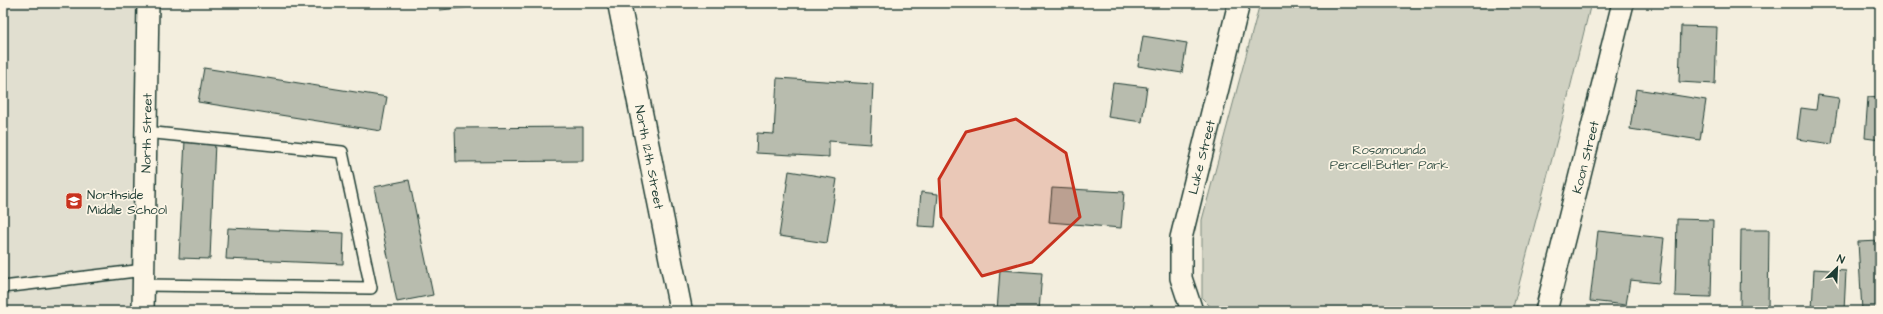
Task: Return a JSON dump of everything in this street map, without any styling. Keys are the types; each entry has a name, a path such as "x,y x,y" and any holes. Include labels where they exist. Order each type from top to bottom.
{"main road":[{"name":"North 12th Street","path":"619,3 681,311"}],"street":[{"name":"North Street","path":"143,311 148,3"},
{"name":"Luke Street","path":"1192,311 1181,278 1181,238 1239,3"},
{"name":"Koon Street","path":"1546,311 1623,3"}],"lane":[{"path":"3,287 144,278 370,288 342,152 146,132"}],"highlighted area":[{"path":"1016,119 1066,153 1080,217 1032,262 982,276 941,217 939,179 966,132"}],"shaded area":[{"name":"Northside Middle School","path":"3,3 148,3 143,311 3,311"}],"green space":[{"name":"Rosamounda Percell-Butler Park","path":"1260,3 1591,3 1512,311 1215,311 1202,298 1202,220"}],"building":[{"path":"337,3 359,3 359,7"},
{"path":"439,3 505,3 505,4 440,10"},
{"path":"1681,26 1717,27 1715,84 1679,82"},
{"path":"1143,36 1187,43 1182,73 1138,66"},
{"path":"204,68 387,97 381,131 198,102"},
{"path":"777,78 873,84 870,144 829,141 829,157 756,153 757,133 774,134"},
{"path":"1113,83 1147,87 1142,122 1108,117"},
{"path":"1636,89 1706,100 1700,140 1630,129"},
{"path":"1818,95 1839,98 1832,144 1797,139 1801,108 1816,110"},
{"path":"1868,97 1880,98 1880,140 1865,138"},
{"path":"583,127 583,161 456,162 455,128"},
{"path":"185,140 215,142 210,259 179,258"},
{"path":"789,171 837,179 827,243 779,236"},
{"path":"409,180 433,295 397,302 374,187"},
{"path":"1052,188 1124,192 1121,228 1049,222"},
{"path":"921,192 938,194 935,227 918,226"},
{"path":"1677,219 1713,220 1711,297 1675,296"},
{"path":"228,228 344,233 343,264 226,259"},
{"path":"1741,230 1769,230 1768,311 1740,311"},
{"path":"1598,231 1664,238 1659,283 1630,280 1626,305 1590,301"},
{"path":"1880,241 1880,311 1862,311 1858,242"},
{"path":"1814,269 1846,271 1844,311 1812,311"},
{"path":"1000,270 1042,273 1039,311 997,311"}],"place":[{"name":"Northside Middle School","path":"74,201"}]}
